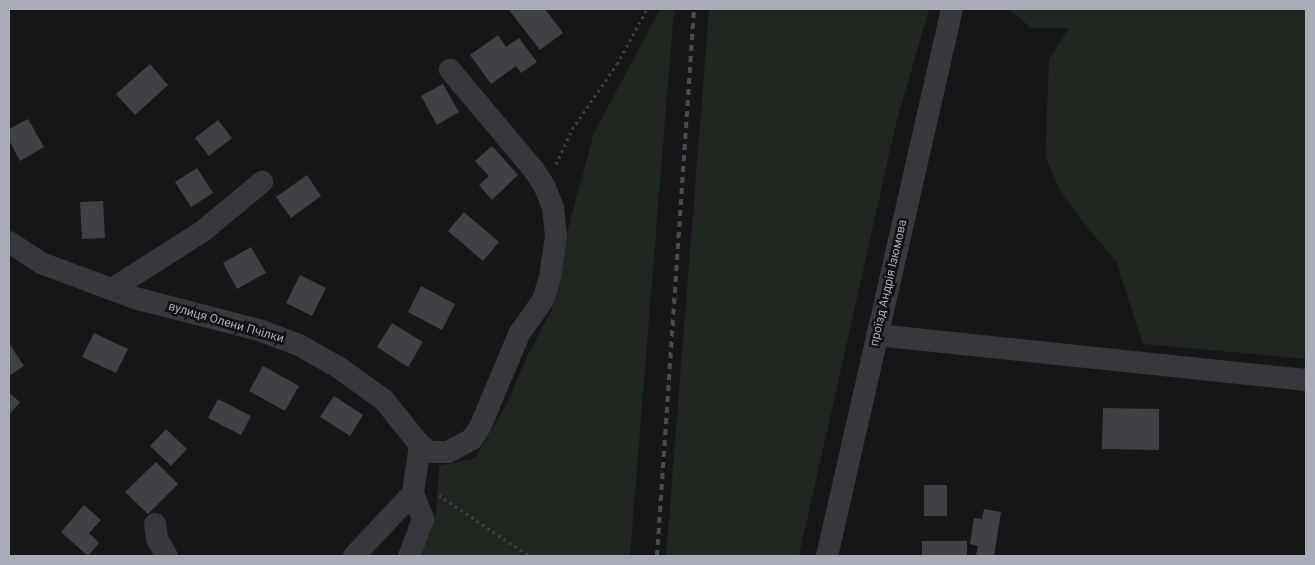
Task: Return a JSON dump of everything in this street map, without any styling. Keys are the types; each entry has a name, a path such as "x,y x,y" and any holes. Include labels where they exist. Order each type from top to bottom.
{"street":[{"name":"проїзд Андрія Ізюмова","path":"827,556 952,9"},
{"path":"409,556 423,519 414,485 420,445 430,452 448,452 472,439 494,398 509,355 519,334 543,300 554,258 556,236 555,214 545,187 534,170 450,70"},
{"path":"112,290 202,231 262,182"},
{"name":"вулиця Олени Пчілки","path":"9,242 41,263 112,290 135,298 259,330 299,345 338,367 384,400 420,445"},
{"path":"877,335 1306,380"},
{"path":"354,556 414,485"},
{"path":"155,524 156,539 167,556"}],"path":[{"path":"545,187 572,129 617,64 647,9"},
{"path":"414,485 466,515 529,556"}],"shaded area":[{"path":"660,9 674,9 630,556 419,556 436,515 439,466 475,458 506,406 526,358 551,312 570,221 594,133"},
{"path":"709,9 929,9 897,120 799,556 666,556"},
{"path":"1009,9 1306,9 1306,359 1143,344 1116,261 1082,221 1061,192 1045,156 1049,59 1069,28 1031,28"}],"building":[{"path":"545,9 563,33 540,50 509,10"},
{"path":"498,35 506,47 519,38 537,62 521,73 516,66 491,84 470,55"},
{"path":"150,64 168,85 135,115 116,94"},
{"path":"443,84 459,112 437,125 421,96"},
{"path":"28,119 44,147 20,161 9,140 9,129"},
{"path":"218,120 232,138 209,156 195,138"},
{"path":"492,146 518,175 492,200 479,185 489,176 475,161"},
{"path":"197,168 213,193 191,207 175,182"},
{"path":"307,175 321,196 291,218 276,197"},
{"path":"103,201 105,238 82,239 80,202"},
{"path":"464,212 499,242 483,261 448,231"},
{"path":"251,247 266,273 237,289 223,263"},
{"path":"300,275 326,288 312,316 286,303"},
{"path":"421,286 455,304 442,330 408,312"},
{"path":"392,323 423,342 408,367 377,347"},
{"path":"94,333 128,349 116,373 82,357"},
{"path":"9,343 24,366 9,376"},
{"path":"263,366 299,386 285,411 249,391"},
{"path":"9,393 20,402 9,415"},
{"path":"334,396 363,415 350,436 320,417"},
{"path":"218,399 251,416 241,435 208,418"},
{"path":"1103,408 1159,409 1159,450 1102,449"},
{"path":"166,429 187,449 171,466 150,446"},
{"path":"156,462 178,484 148,514 125,492"},
{"path":"924,485 947,485 947,516 924,516"},
{"path":"84,505 101,520 89,533 99,543 88,556 61,532"},
{"path":"984,509 1001,512 994,556 976,556 978,546 970,544 974,518 982,519"},
{"path":"922,541 967,541 967,556 922,556"}],"railway":[{"path":"657,556 694,9"}]}
